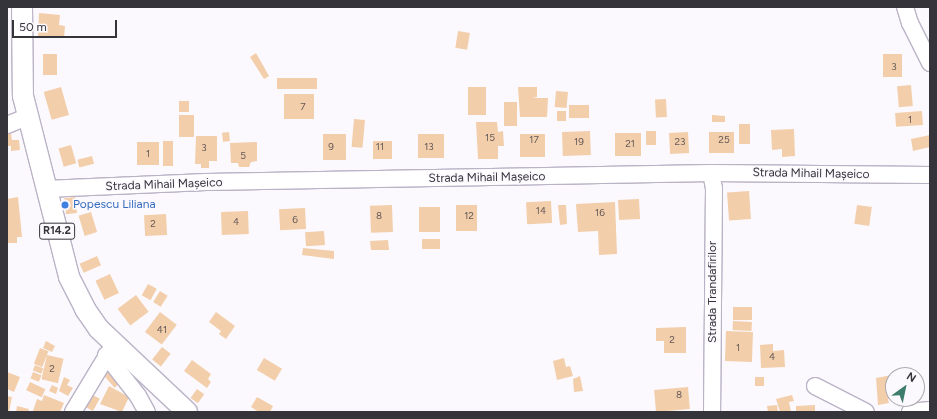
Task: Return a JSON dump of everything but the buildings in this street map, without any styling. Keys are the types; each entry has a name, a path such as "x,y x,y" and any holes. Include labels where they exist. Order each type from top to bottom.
{"main road":[{"name":"R14.2","path":"22,7 23,96 45,190 69,277 85,309 110,350 187,412"}],"street":[{"path":"905,7 912,29 930,63"},
{"path":"7,125 27,117"},
{"name":"Strada Mihail Mașeico","path":"45,190 206,182 711,172 930,175"},
{"name":"Strada Trandafirilor","path":"711,172 714,188 712,412"},
{"path":"73,412 110,350 147,412"},
{"path":"815,386 866,412"},
{"path":"150,412 162,391"},
{"path":"910,412 930,410"}],"place":[{"name":"Popescu Liliana","path":"65,205"}]}
